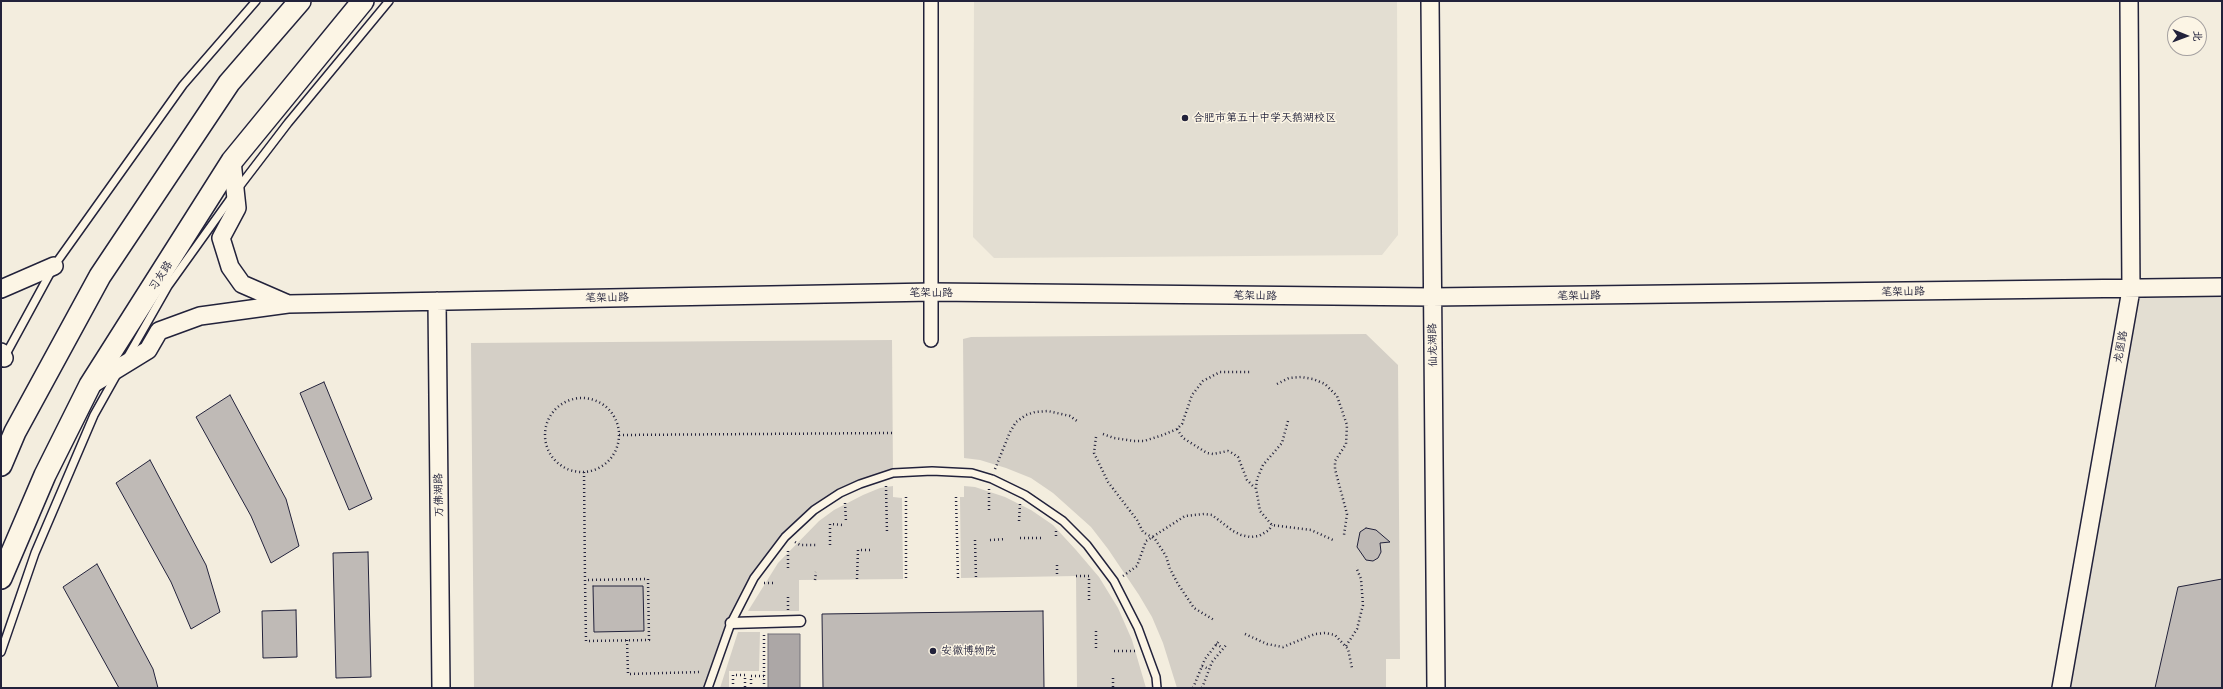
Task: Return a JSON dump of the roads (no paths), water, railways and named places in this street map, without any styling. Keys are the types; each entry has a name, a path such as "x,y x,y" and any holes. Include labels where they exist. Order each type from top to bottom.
{"main road":[{"path":"1,465 15,432 100,276 229,83 300,1"},
{"name":"习友路","path":"1,578 44,475 90,385 232,161 363,1"}],"street":[{"path":"931,1 931,340"},
{"name":"仙龙湖路","path":"1430,1 1436,688"},
{"name":"龙图路","path":"2061,688 2131,290 2129,1"},
{"path":"232,161 238,208 221,238 230,267 242,284 288,304"},
{"path":"1,289 54,266"},
{"name":"笔架山路","path":"90,385 148,350 159,331 200,316 288,304 932,292 1432,297 2131,290 2222,287"},
{"name":"万佛湖路","path":"437,301 441,688"},
{"path":"731,623 800,621"}],"lane":[{"path":"2,357 54,266 183,84 256,1"},
{"path":"1,652 35,553 94,415 168,286 236,191 288,123 389,1"},
{"path":"708,688 731,623 754,578 785,537 814,510 840,493 882,475 932,471 972,473 992,479 1025,494 1063,521 1087,546 1114,581 1138,628 1157,688"}],"place":[{"name":"合肥市第五十中学天鹅湖校区","path":"1185,118"},
{"name":"安徽博物院","path":"933,651"}]}
